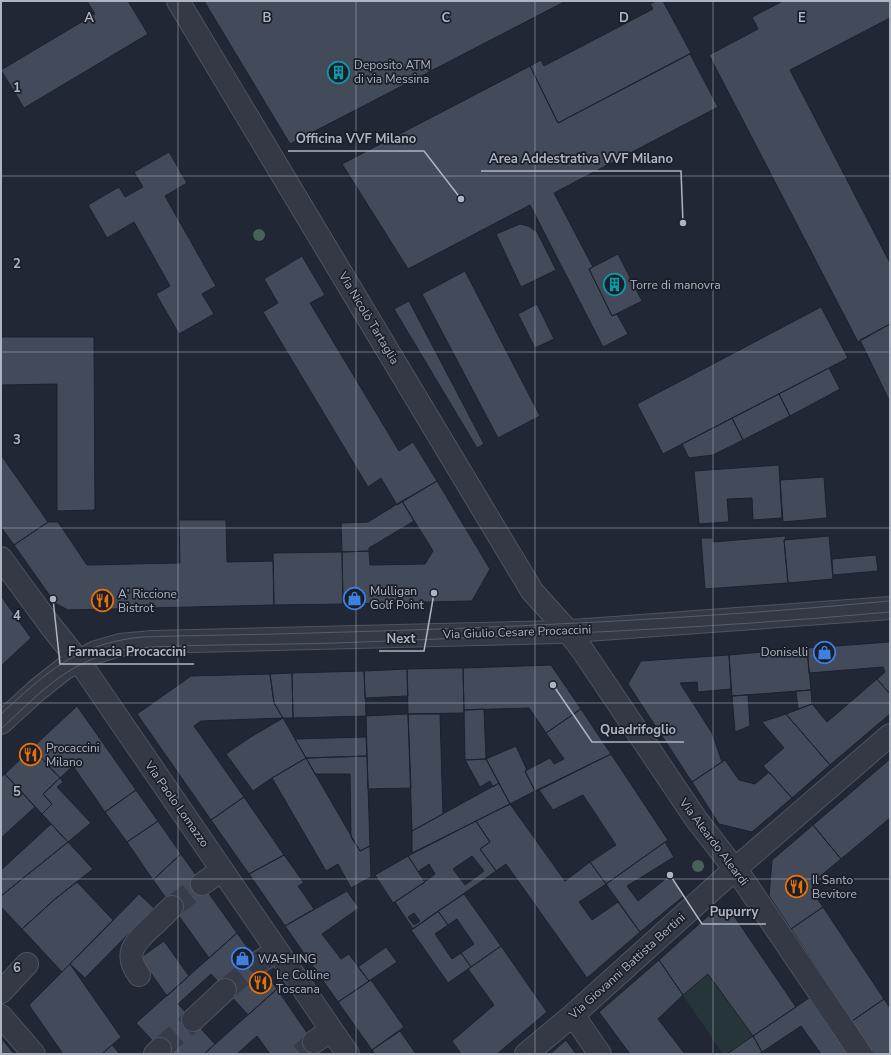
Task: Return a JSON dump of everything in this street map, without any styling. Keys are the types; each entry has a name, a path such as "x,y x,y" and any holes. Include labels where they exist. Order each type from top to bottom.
{"street":[{"name":"Via Nicolò Tartaglia","path":"178,1 532,592 567,630"},
{"name":"Via Paolo Lomazzo","path":"1,558 50,625 78,660 277,950 323,1036 348,1054"},
{"name":"Via Giulio Cesare Procaccini","path":"1,723 64,668 96,652 120,645 144,642 559,632 567,630 890,608"},
{"name":"Via Aleardo Aleardi","path":"567,630 583,651 696,819 744,880 861,1054"},
{"name":"Via Giovanni Battista Bertini","path":"526,1054 573,1015 734,869 890,735"},
{"path":"202,884 222,870"},
{"path":"139,975 132,966 131,952 136,941 172,907"},
{"path":"258,963 277,950"},
{"path":"1,992 28,964"},
{"path":"193,1020 225,990"},
{"path":"573,1015 600,1054"},
{"path":"1,1016 34,1054"}],"shaded area":[{"path":"708,974 753,1036 727,1054 723,1054 683,995"}],"building":[{"path":"87,1 128,1 148,34 24,108 1,70 95,14"},
{"name":"Deposito ATM di via Messina","path":"204,1 566,1 290,144"},
{"path":"656,1 663,1 691,53 558,123 530,66 541,60 544,66 653,9 650,4"},
{"path":"783,1 890,1 890,18 790,70 890,263 890,324 858,342 709,55 758,29 752,17"},
{"path":"690,54 718,107 554,193 593,267 589,269 612,316 617,314 628,334 603,347 530,205 408,269 342,164 530,66 558,123"},
{"path":"169,152 187,183 165,196 216,286 202,294 214,314 179,334 156,294 170,286 134,222 107,238 88,205 119,187 125,197 143,187 134,172"},
{"path":"520,224 528,226 537,232 556,270 521,287 496,234"},
{"name":"Torre di manovra","path":"618,254 642,301 612,316 589,269"},
{"path":"302,256 325,295 310,303 399,451 413,442 437,481 397,505 381,478 368,487 263,312 278,303 264,279"},
{"path":"465,271 540,416 498,438 422,294"},
{"path":"409,301 484,444 477,448 394,309"},
{"path":"537,304 554,339 535,348 518,314"},
{"path":"821,307 848,358 663,454 637,404"},
{"path":"890,324 890,402 860,340"},
{"path":"1,337 94,337 95,510 57,511 57,384 1,385"},
{"path":"829,368 840,389 790,416 779,394"},
{"path":"779,394 790,416 743,440 732,418"},
{"path":"732,418 743,440 713,455 689,458 682,444"},
{"path":"1,455 48,522 14,545 1,527"},
{"path":"779,465 782,518 753,520 752,498 727,499 729,522 699,524 694,471"},
{"path":"824,477 827,518 783,522 780,480"},
{"path":"437,481 490,569 472,601 343,604 342,552 369,551 370,565 425,564 433,551 402,501"},
{"path":"402,501 414,521 369,548 369,551 342,552 341,523 368,522"},
{"path":"179,520 226,520 227,562 273,561 274,605 68,610 55,603 14,545 48,522 58,522 87,565 180,563"},
{"path":"785,536 786,539 784,540 788,583 705,589 701,538 713,538 713,542"},
{"path":"829,536 833,579 788,583 784,540"},
{"path":"342,552 343,604 274,605 273,553"},
{"path":"876,555 878,571 833,575 832,559"},
{"path":"1,596 31,638 1,666"},
{"path":"890,642 890,694 877,679 885,672 883,667 809,673 807,648"},
{"path":"807,648 811,690 732,696 729,655"},
{"path":"729,655 731,689 698,692 697,682 680,683 712,733 722,762 692,782 628,684 641,661"},
{"path":"551,665 581,709 546,733 529,708 464,710 463,668"},
{"path":"463,668 464,713 408,714 407,669"},
{"path":"407,669 408,696 365,698 364,671"},
{"path":"364,671 366,716 293,718 292,673"},
{"path":"292,673 293,718 283,718 274,703 270,674"},
{"path":"270,674 274,703 283,718 201,721 194,726 244,797 211,820 137,714 191,676"},
{"path":"877,679 890,694 890,714 830,765 786,714 812,704 827,722"},
{"path":"811,690 812,704 798,709 796,691"},
{"path":"748,695 750,726 735,732 732,696"},
{"path":"77,706 136,790 105,812 73,766 60,778 32,748"},
{"path":"484,709 486,759 465,760 464,710"},
{"path":"581,709 611,754 535,791 525,771 550,758 554,764 564,759 546,733"},
{"path":"408,714 440,714 443,814 412,831"},
{"path":"408,714 411,788 368,789 366,716"},
{"path":"786,714 830,765 792,798 763,766 784,748 762,722"},
{"path":"283,718 306,758 253,791 226,754 249,738"},
{"path":"366,737 367,756 306,758 295,739"},
{"path":"516,746 527,770 525,771 535,791 510,804 486,759"},
{"path":"32,748 60,778 43,794 52,804 42,814 5,774"},
{"path":"611,754 668,840 606,884 590,862 616,845 583,795 553,810 539,790"},
{"path":"367,756 370,846 360,851 351,837 350,774 315,774 306,758"},
{"path":"306,758 360,851 370,846 371,877 351,888 338,864 326,871 272,778"},
{"path":"486,759 499,783 493,787 490,781 480,787 465,760"},
{"path":"890,759 890,818 841,859 813,825"},
{"path":"725,760 739,780 755,784 769,772 792,798 752,832 719,824 692,782"},
{"path":"5,774 35,807 1,838 1,777"},
{"path":"60,778 63,782 57,787 91,823 68,842 42,814 52,804 43,794"},
{"path":"499,783 510,804 412,853 412,831"},
{"path":"136,790 158,821 127,842 105,812"},
{"path":"244,797 284,855 249,874 211,820"},
{"path":"510,804 565,881 590,862 606,884 579,902 592,920 618,902 640,932 587,978 506,864 496,871 480,849 490,842 476,821"},
{"path":"158,821 181,854 153,880 127,842"},
{"path":"476,821 490,842 480,849 496,871 413,929 395,902 425,882 408,856","holes":["472,856 484,871 465,885 453,869","429,864 435,874 426,881 419,871","414,913 420,921 414,925 408,917"]},
{"path":"51,824 68,842 1,896 1,870"},
{"path":"813,825 841,859 813,882 812,891 823,907 791,929 769,896 772,860"},
{"path":"68,842 93,869 55,899 22,929 1,907 1,896"},
{"path":"665,842 674,857 627,886 638,901 669,876 685,895 640,932 606,884"},
{"path":"181,854 237,933 209,958 153,880"},
{"path":"284,855 304,883 298,886 314,909 285,926 249,874"},
{"path":"408,856 425,882 393,903 375,875"},
{"path":"77,882 113,920 62,972 22,929 55,899"},
{"path":"347,891 359,908 322,934 341,959 349,954 369,981 338,1002 285,926"},
{"path":"139,894 154,908 85,978 70,964"},
{"path":"464,894 501,946 471,967 461,953 474,944 457,919 448,925 438,911"},
{"path":"823,907 884,999 852,1021 791,929"},
{"path":"717,908 723,915 734,916 796,1007 753,1036 708,974 683,995 659,960"},
{"path":"438,911 448,925 435,934 452,959 461,953 471,967 448,983 411,930"},
{"path":"237,933 277,989 248,1015 211,974 178,1004 215,1044 204,1054 165,1054 136,1023"},
{"path":"164,941 189,976 167,996 140,958"},
{"path":"501,946 547,1012 497,1054 461,1054 452,1041 494,1005 468,969"},
{"path":"386,947 397,962 369,981 358,967"},
{"path":"659,960 683,995 658,1019 685,1054 630,1054 599,1012"},
{"path":"70,964 121,1037 102,1054 63,1054 29,1005"},
{"path":"371,980 404,1027 372,1050 338,1002"},
{"path":"277,989 319,1050 314,1054 270,1054 257,1036 237,1054 204,1054"},
{"path":"809,998 848,1054 821,1054 801,1026 762,1052 753,1036"},
{"path":"884,999 890,1008 890,1054 874,1054 852,1021"},
{"path":"400,1031 416,1054 375,1054 372,1050"},
{"path":"753,1036 762,1052 759,1054 727,1054"},
{"path":"2,1039 14,1054 1,1054"},
{"path":"566,1040 576,1054 550,1054"},
{"path":"112,1045 120,1054 102,1054"}],"tunnel":[{"path":"172,907 202,884"},
{"path":"225,990 258,963"},
{"path":"160,1049 193,1020"},
{"path":"301,1054 314,1042"}],"tram line":[{"path":"1,714 34,685 64,662 99,646 142,637 383,631 601,622 746,613 890,601"},
{"path":"1,729 31,700 60,677 76,667 92,659 133,648 335,643 543,635 751,623 890,612"}],"place":[{"name":"Deposito ATM di via Messina","path":"338,72"},
{"name":"Officina VVF Milano","path":"461,199"},
{"name":"Area Addestrativa VVF Milano","path":"683,223"},
{"name":"Torre di manovra","path":"615,285"},
{"name":"Next","path":"434,593"},
{"name":"Mulligan Golf Point","path":"354,598"},
{"name":"Farmacia Procaccini","path":"53,599"},
{"name":"A' Riccione Bistrot","path":"102,601"},
{"name":"Doniselli","path":"824,652"},
{"name":"Quadrifoglio","path":"553,685"},
{"name":"Procaccini Milano","path":"30,755"},
{"name":"Pupurry","path":"670,875"},
{"name":"Il Santo Bevitore","path":"796,887"},
{"name":"WASHING","path":"242,959"},
{"name":"Le Colline Toscana","path":"261,982"}]}
